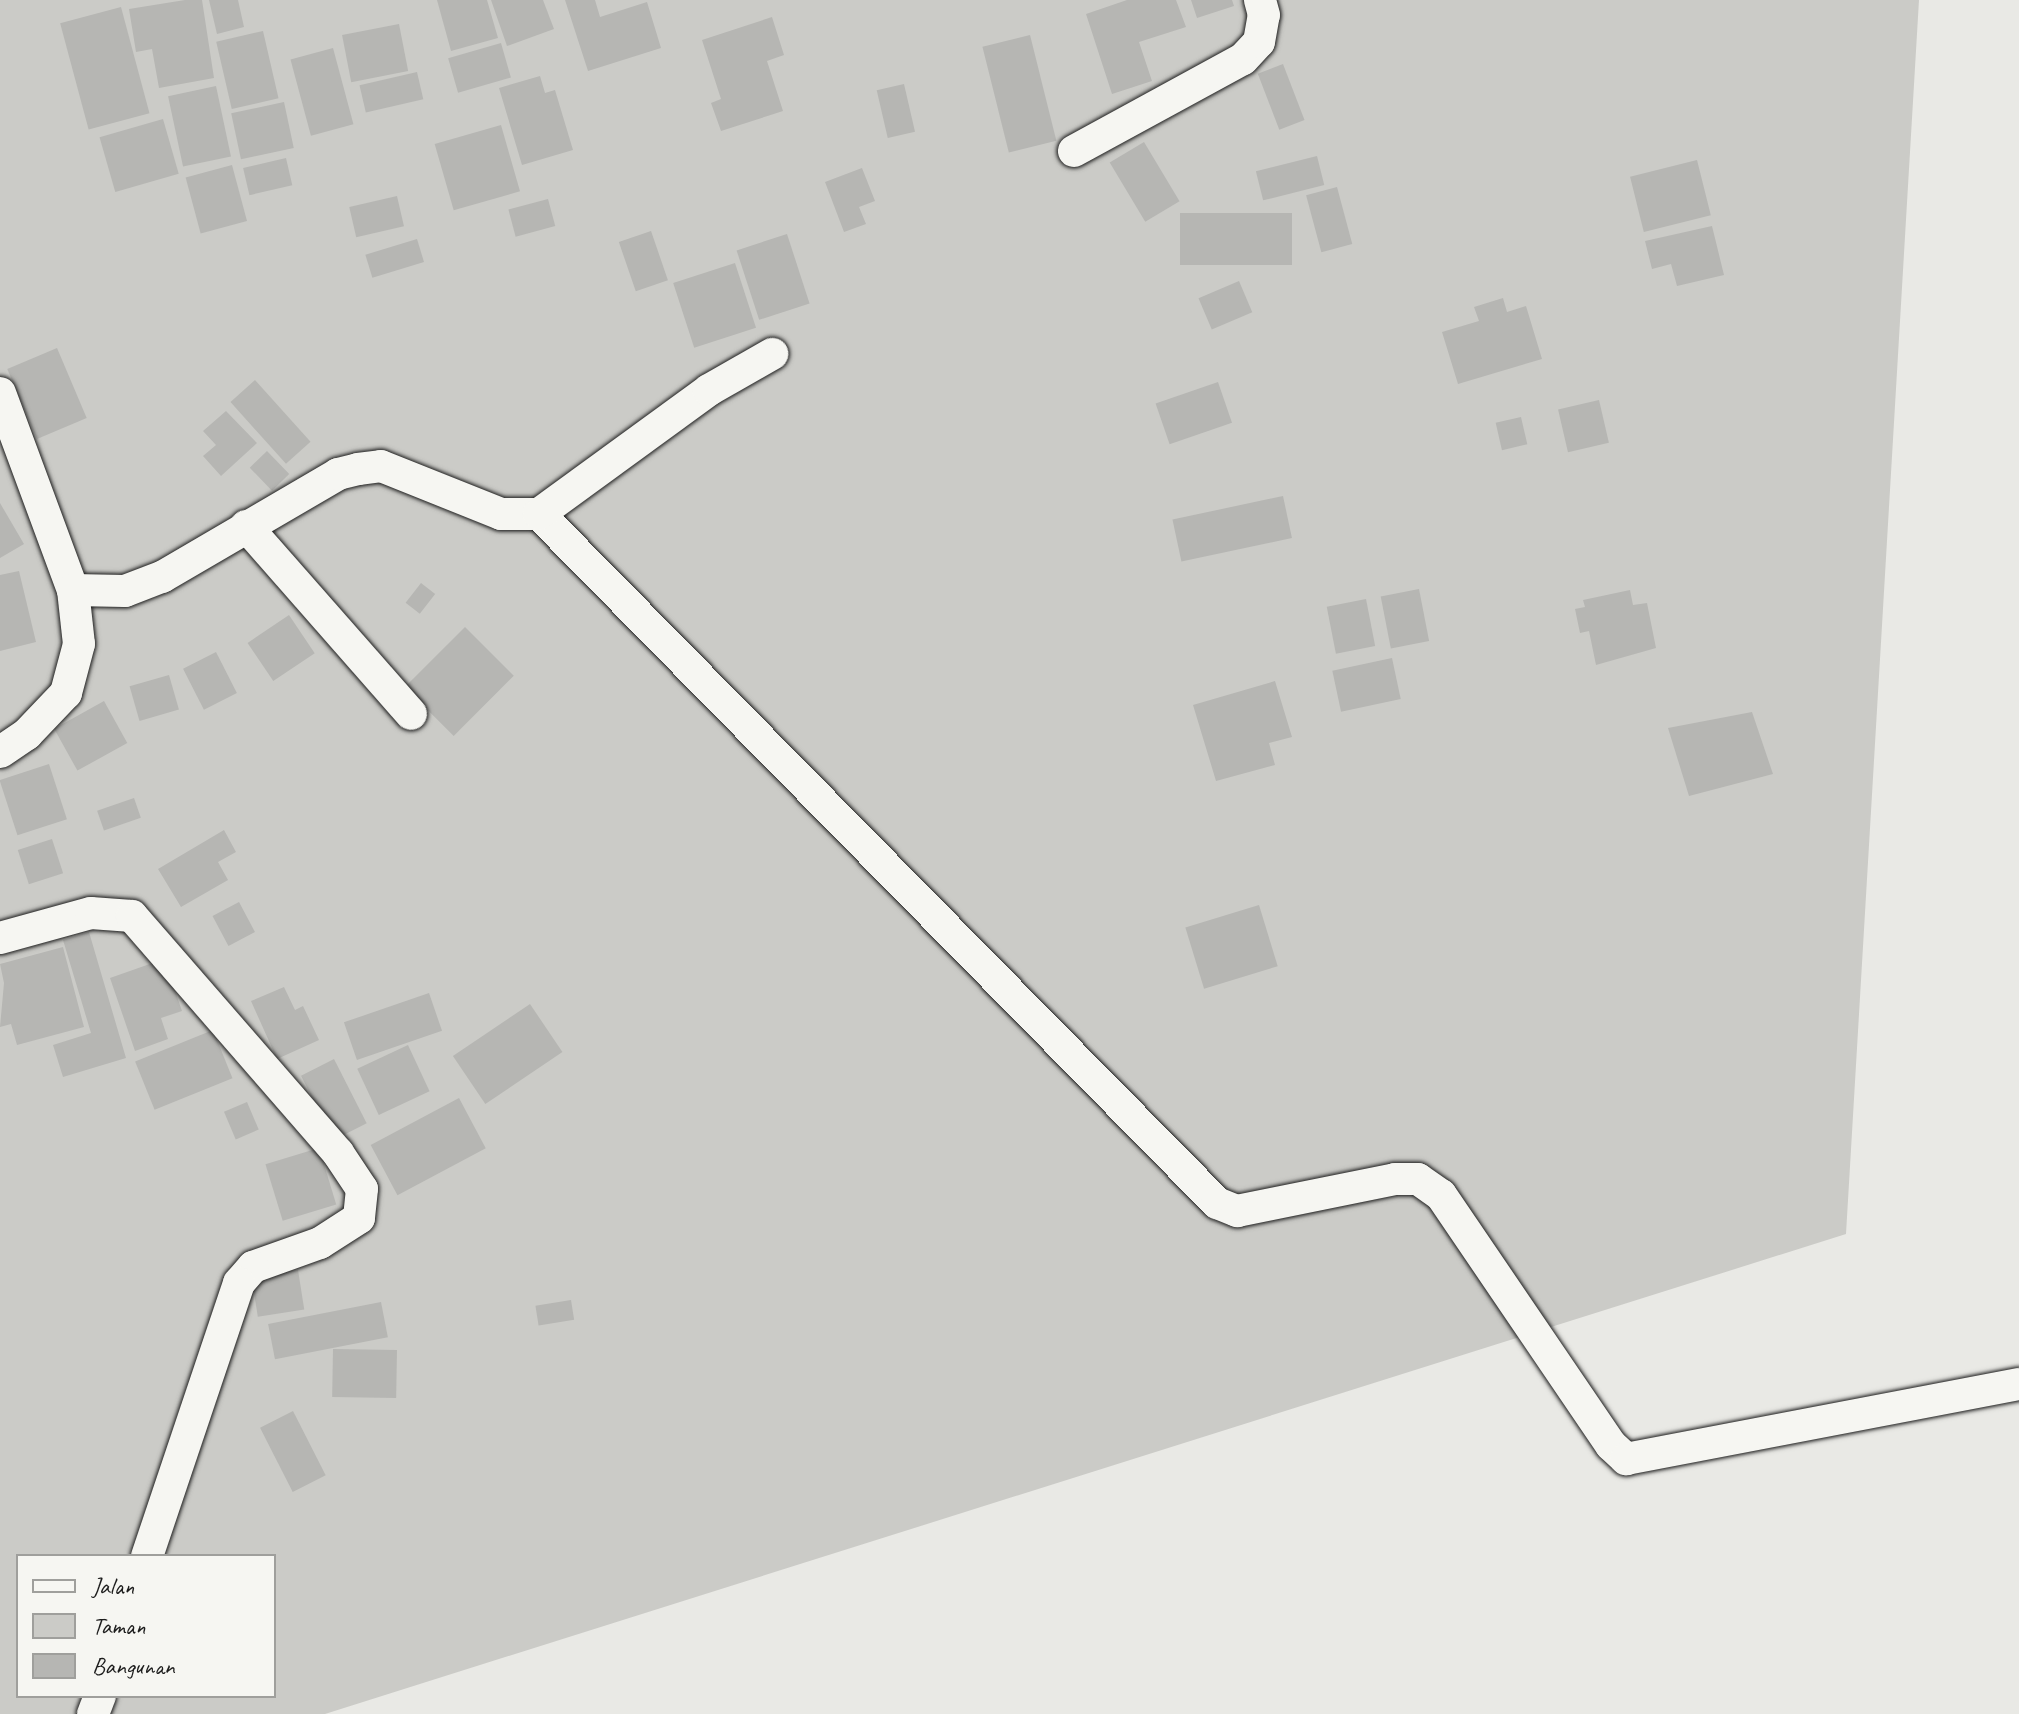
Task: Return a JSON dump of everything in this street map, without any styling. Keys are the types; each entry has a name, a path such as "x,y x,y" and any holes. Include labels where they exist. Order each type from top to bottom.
{"street":[{"path":"1074,151 1243,59 1259,42 1264,15 1260,0"},
{"path":"73,590 125,591 162,577 338,474 381,466 501,514 539,514 709,390 772,354"},
{"path":"0,393 73,590 79,644 66,693 27,734 0,752"},
{"path":"539,514 1217,1203 1237,1211 1395,1179 1418,1179 1441,1195 1611,1445 1626,1459 2019,1384"},
{"path":"246,526 411,714"},
{"path":"0,938 91,913 132,916 338,1153 362,1189 359,1218 320,1243 253,1267 239,1283 148,1554"}],"green space":[{"path":"0,0 1919,0 1846,1234 325,1714 0,1714"}],"building":[{"path":"202,0 214,78 159,88 152,49 136,52 129,9"},
{"path":"209,0 238,0 244,27 217,34"},
{"path":"437,0 487,0 498,38 451,51"},
{"path":"491,0 543,0 554,29 507,46"},
{"path":"565,0 595,0 600,17 647,2 661,48 588,71"},
{"path":"1127,0 1176,0 1186,27 1139,42 1152,81 1112,94 1086,14"},
{"path":"1191,0 1232,0 1234,6 1197,18"},
{"path":"121,7 149,113 89,130 60,23"},
{"path":"772,17 784,55 767,61 783,111 721,131 711,103 721,99 702,40"},
{"path":"399,24 408,71 351,82 342,35"},
{"path":"263,31 279,98 232,109 216,42"},
{"path":"1030,35 1056,141 1009,153 982,47"},
{"path":"501,43 511,78 458,93 448,58"},
{"path":"333,48 353,124 311,136 290,59"},
{"path":"1283,64 1305,120 1279,130 1258,74"},
{"path":"417,72 423,99 366,113 360,85"},
{"path":"540,76 545,93 555,90 573,150 522,165 499,88"},
{"path":"904,84 915,132 888,138 877,90"},
{"path":"216,86 231,156 183,167 168,96"},
{"path":"284,102 294,148 241,159 231,113"},
{"path":"163,119 179,174 115,192 100,137"},
{"path":"501,125 520,191 454,210 435,144"},
{"path":"1144,142 1180,201 1145,222 1110,163"},
{"path":"1317,156 1324,185 1263,200 1256,171"},
{"path":"286,158 292,185 249,195 243,168"},
{"path":"1697,160 1711,215 1644,232 1630,177"},
{"path":"232,165 247,221 201,233 186,177"},
{"path":"862,168 875,201 859,207 866,224 844,232 825,182"},
{"path":"1337,187 1352,244 1321,252 1306,195"},
{"path":"397,196 404,226 356,237 349,207"},
{"path":"548,199 555,226 516,237 508,210"},
{"path":"1180,213 1292,213 1292,265 1180,265"},
{"path":"1712,226 1724,275 1677,286 1671,264 1652,269 1645,241"},
{"path":"651,231 668,280 636,291 619,242"},
{"path":"787,234 810,303 759,320 737,250"},
{"path":"417,239 424,262 372,278 365,255"},
{"path":"735,263 756,328 694,348 673,283"},
{"path":"1239,281 1252,312 1212,329 1198,298"},
{"path":"1503,298 1507,312 1526,306 1542,359 1458,384 1442,332 1479,321 1474,307"},
{"path":"57,348 87,418 37,439 7,369"},
{"path":"255,380 311,442 286,464 230,402"},
{"path":"1218,382 1232,423 1170,444 1156,403"},
{"path":"1599,400 1609,443 1568,452 1558,409"},
{"path":"226,411 257,443 221,476 203,456 216,445 203,431"},
{"path":"1521,417 1527,444 1502,450 1496,423"},
{"path":"267,451 289,474 272,491 250,468"},
{"path":"1283,496 1292,538 1181,562 1172,519"},
{"path":"0,503 24,544 0,558"},
{"path":"19,571 36,642 0,651 0,575"},
{"path":"421,583 435,594 420,614 406,603"},
{"path":"1419,589 1429,641 1391,648 1381,596"},
{"path":"1630,590 1633,605 1647,603 1656,648 1596,665 1589,631 1580,633 1575,609 1585,607 1583,600"},
{"path":"1366,599 1375,646 1336,654 1327,607"},
{"path":"289,615 315,653 273,681 248,643"},
{"path":"465,627 514,676 454,736 405,687"},
{"path":"216,652 237,693 204,710 183,669"},
{"path":"1392,658 1401,699 1341,712 1332,671"},
{"path":"169,675 179,710 140,721 130,686"},
{"path":"1275,681 1292,737 1269,743 1275,765 1216,781 1193,705"},
{"path":"104,701 127,743 77,771 54,729"},
{"path":"1752,712 1773,774 1689,796 1668,728"},
{"path":"49,764 67,819 17,835 0,780"},
{"path":"134,798 141,818 104,831 97,811"},
{"path":"224,830 236,852 218,862 228,880 181,907 158,869"},
{"path":"52,839 63,873 29,884 18,850"},
{"path":"239,902 255,932 228,946 213,916"},
{"path":"1259,905 1278,966 1204,989 1185,928"},
{"path":"89,932 126,1058 63,1077 53,1045 91,1033 63,940"},
{"path":"63,947 84,1027 17,1045 11,1024 0,1027 4,983 0,964"},
{"path":"164,959 182,1011 161,1018 168,1039 135,1051 110,978"},
{"path":"284,987 295,1010 303,1006 319,1040 277,1059 251,1001"},
{"path":"429,993 442,1031 357,1060 344,1022"},
{"path":"530,1004 562,1052 485,1104 453,1056"},
{"path":"213,1030 232,1078 155,1110 135,1061"},
{"path":"408,1045 430,1091 379,1115 357,1069"},
{"path":"334,1059 367,1123 334,1140 301,1076"},
{"path":"459,1098 486,1148 397,1195 371,1145"},
{"path":"247,1102 259,1130 236,1139 224,1112"},
{"path":"319,1148 336,1204 283,1221 265,1164"},
{"path":"298,1270 304,1310 258,1317 252,1277"},
{"path":"571,1300 574,1320 539,1325 535,1306"},
{"path":"381,1302 388,1337 275,1359 268,1324"},
{"path":"333,1349 397,1350 396,1398 332,1397"},
{"path":"293,1411 326,1475 293,1492 260,1428"}]}
